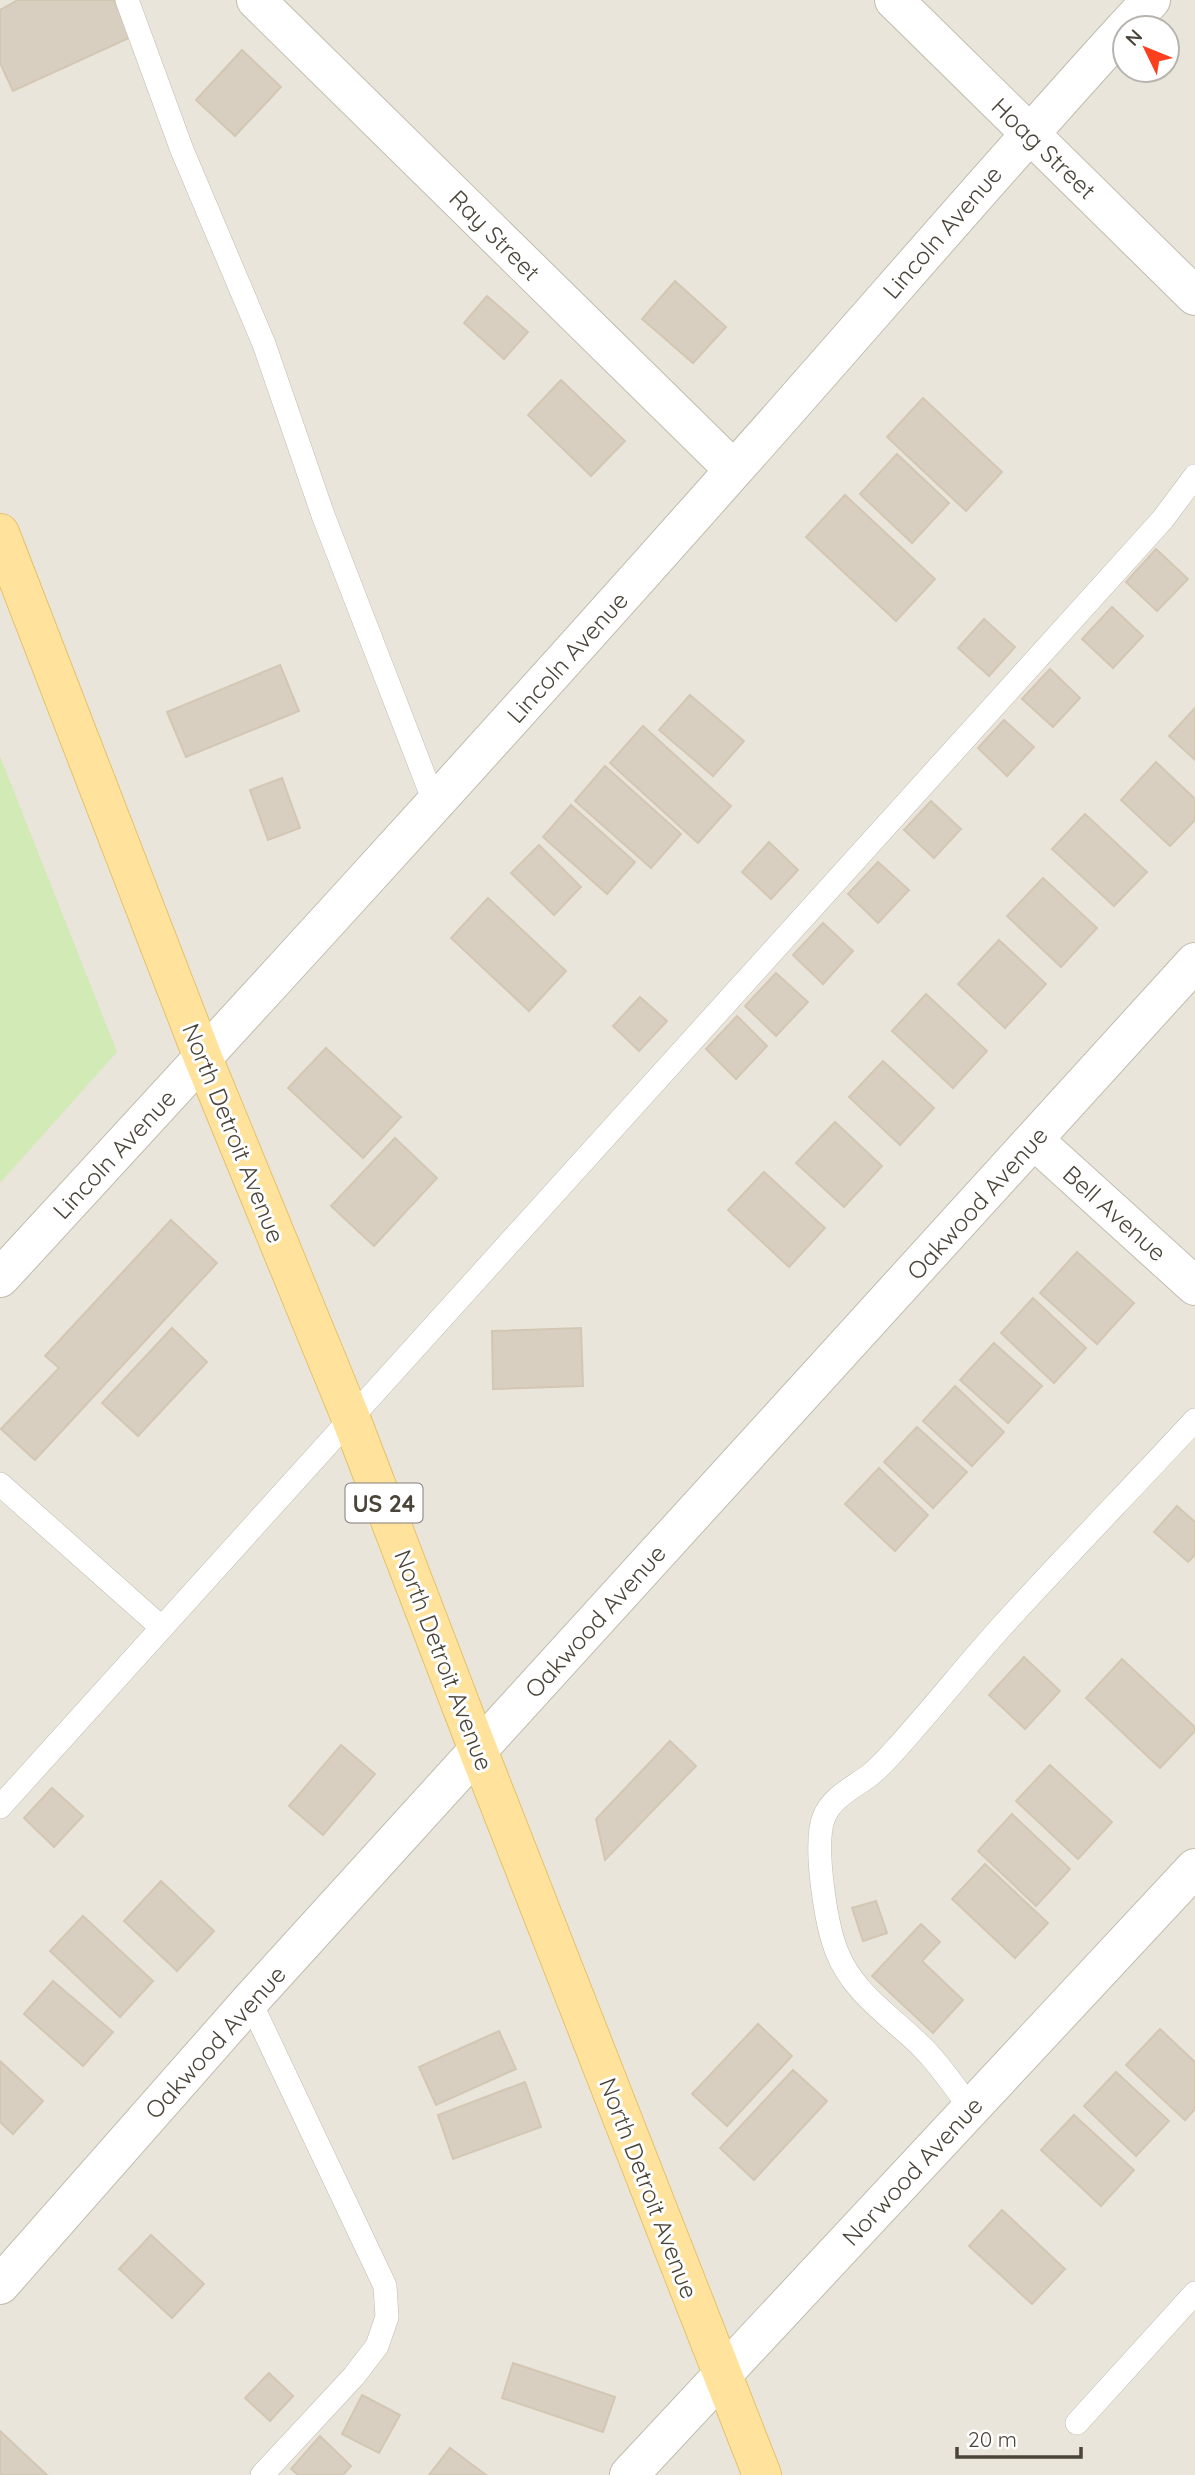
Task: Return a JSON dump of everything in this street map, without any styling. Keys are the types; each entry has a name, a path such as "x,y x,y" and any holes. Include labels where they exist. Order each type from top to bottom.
{"main road":[{"name":"North Detroit Avenue","path":"0,533 203,1058 350,1416 762,2475"}],"street":[{"name":"Ray Street","path":"256,0 734,470"},
{"name":"Hoag Street","path":"894,0 1195,296"},
{"name":"Lincoln Avenue","path":"1138,14 1151,0"},
{"name":"Lincoln Avenue","path":"0,1278 435,804 1111,43"},
{"name":"Oakwood Avenue","path":"0,2285 250,2001 1195,962"},
{"name":"Bell Avenue","path":"1034,1140 1195,1286"},
{"name":"Norwood Avenue","path":"629,2475 1195,1867"}],"lane":[{"path":"127,0 182,149 264,344 323,515 435,804"},
{"path":"0,1807 1144,539 1195,476"},
{"path":"970,2108 947,2075 924,2050 866,1996 848,1974 837,1954 829,1926 821,1870 822,1821 838,1797 871,1774 894,1751 1002,1626 1195,1420"},
{"path":"0,1485 161,1627"},
{"path":"250,2001 385,2286 387,2317 377,2346 355,2376 262,2475"},
{"path":"1077,2423 1195,2293"}],"shaded area":[{"path":"0,0 1195,0 1195,2475 0,2475"}],"green space":[{"path":"0,756 117,1052 0,1183"}],"building":[{"path":"18,0 114,0 131,37 13,91 0,63 0,10"},
{"path":"242,50 281,87 235,136 196,100"},
{"path":"675,281 726,327 693,363 642,319"},
{"path":"487,296 528,332 504,359 464,323"},
{"path":"561,380 625,441 591,476 528,415"},
{"path":"923,398 1002,472 966,511 887,437"},
{"path":"897,454 949,503 912,543 860,494"},
{"path":"845,495 935,579 896,621 806,537"},
{"path":"1156,549 1188,579 1157,611 1126,582"},
{"path":"1112,607 1143,636 1113,668 1082,639"},
{"path":"984,619 1015,647 989,676 958,648"},
{"path":"280,665 299,711 186,757 167,712"},
{"path":"1050,669 1080,698 1053,727 1022,699"},
{"path":"690,695 744,741 713,776 659,730"},
{"path":"1195,708 1195,760 1169,736"},
{"path":"1004,720 1034,747 1007,776 978,748"},
{"path":"643,726 731,806 698,843 610,763"},
{"path":"1156,762 1195,799 1195,820 1170,846 1121,800"},
{"path":"605,766 681,834 651,868 575,801"},
{"path":"282,778 300,828 268,840 250,790"},
{"path":"931,801 961,829 934,858 904,830"},
{"path":"571,805 635,862 607,894 543,837"},
{"path":"1085,814 1147,872 1114,906 1052,849"},
{"path":"769,842 798,870 771,899 742,872"},
{"path":"539,845 581,887 554,915 511,873"},
{"path":"878,862 909,890 878,923 848,894"},
{"path":"1043,878 1097,928 1061,967 1007,916"},
{"path":"488,898 566,971 529,1011 451,938"},
{"path":"823,923 853,951 823,984 793,955"},
{"path":"999,940 1046,984 1005,1028 958,984"},
{"path":"776,973 808,1002 776,1036 745,1006"},
{"path":"926,994 987,1051 953,1088 892,1031"},
{"path":"640,997 667,1021 639,1051 613,1026"},
{"path":"737,1016 767,1046 736,1079 706,1049"},
{"path":"326,1048 401,1117 363,1158 288,1088"},
{"path":"883,1061 934,1108 900,1145 849,1097"},
{"path":"835,1122 882,1166 844,1207 796,1163"},
{"path":"395,1138 437,1178 374,1246 331,1206"},
{"path":"764,1172 825,1228 789,1267 728,1210"},
{"path":"171,1220 217,1263 35,1460 1,1429 59,1368 45,1356"},
{"path":"1077,1252 1134,1303 1097,1344 1040,1293"},
{"path":"1033,1298 1086,1348 1054,1383 1001,1333"},
{"path":"172,1328 207,1362 138,1436 102,1403"},
{"path":"581,1328 583,1386 493,1389 492,1331"},
{"path":"994,1343 1042,1386 1008,1423 960,1380"},
{"path":"955,1386 1004,1432 972,1466 923,1421"},
{"path":"917,1427 967,1472 933,1508 884,1462"},
{"path":"879,1468 928,1515 895,1551 845,1504"},
{"path":"1177,1506 1195,1522 1195,1555 1188,1562 1154,1532"},
{"path":"1024,1657 1060,1691 1025,1729 989,1695"},
{"path":"1122,1659 1195,1727 1195,1731 1160,1768 1086,1698"},
{"path":"670,1741 696,1766 605,1860 596,1819"},
{"path":"341,1745 375,1774 323,1835 289,1806"},
{"path":"1050,1765 1112,1822 1078,1859 1016,1801"},
{"path":"52,1788 83,1816 54,1847 24,1818"},
{"path":"1012,1814 1070,1869 1036,1906 978,1851"},
{"path":"985,1864 1048,1923 1015,1958 952,1899"},
{"path":"161,1881 214,1931 177,1971 124,1921"},
{"path":"876,1901 887,1933 863,1941 852,1908"},
{"path":"83,1916 153,1981 120,2017 50,1951"},
{"path":"921,1924 940,1942 922,1961 963,2000 933,2033 872,1976"},
{"path":"53,1981 113,2032 83,2066 24,2014"},
{"path":"758,2024 792,2056 727,2126 692,2094"},
{"path":"1160,2029 1195,2062 1195,2109 1185,2120 1126,2065"},
{"path":"499,2031 516,2069 436,2105 419,2067"},
{"path":"0,2061 43,2101 13,2134 0,2122"},
{"path":"793,2070 827,2101 754,2180 720,2148"},
{"path":"1116,2072 1169,2121 1136,2156 1084,2106"},
{"path":"525,2082 541,2127 453,2159 438,2115"},
{"path":"1074,2115 1134,2170 1101,2206 1041,2150"},
{"path":"1002,2210 1065,2269 1032,2304 969,2246"},
{"path":"151,2235 204,2284 172,2318 119,2269"},
{"path":"513,2363 615,2397 603,2432 502,2398"},
{"path":"269,2373 293,2396 270,2421 245,2398"},
{"path":"362,2395 400,2415 379,2453 342,2434"},
{"path":"0,2431 47,2475 0,2475"},
{"path":"320,2436 351,2466 343,2475 298,2475 291,2469"},
{"path":"450,2448 486,2475 429,2475"}]}
